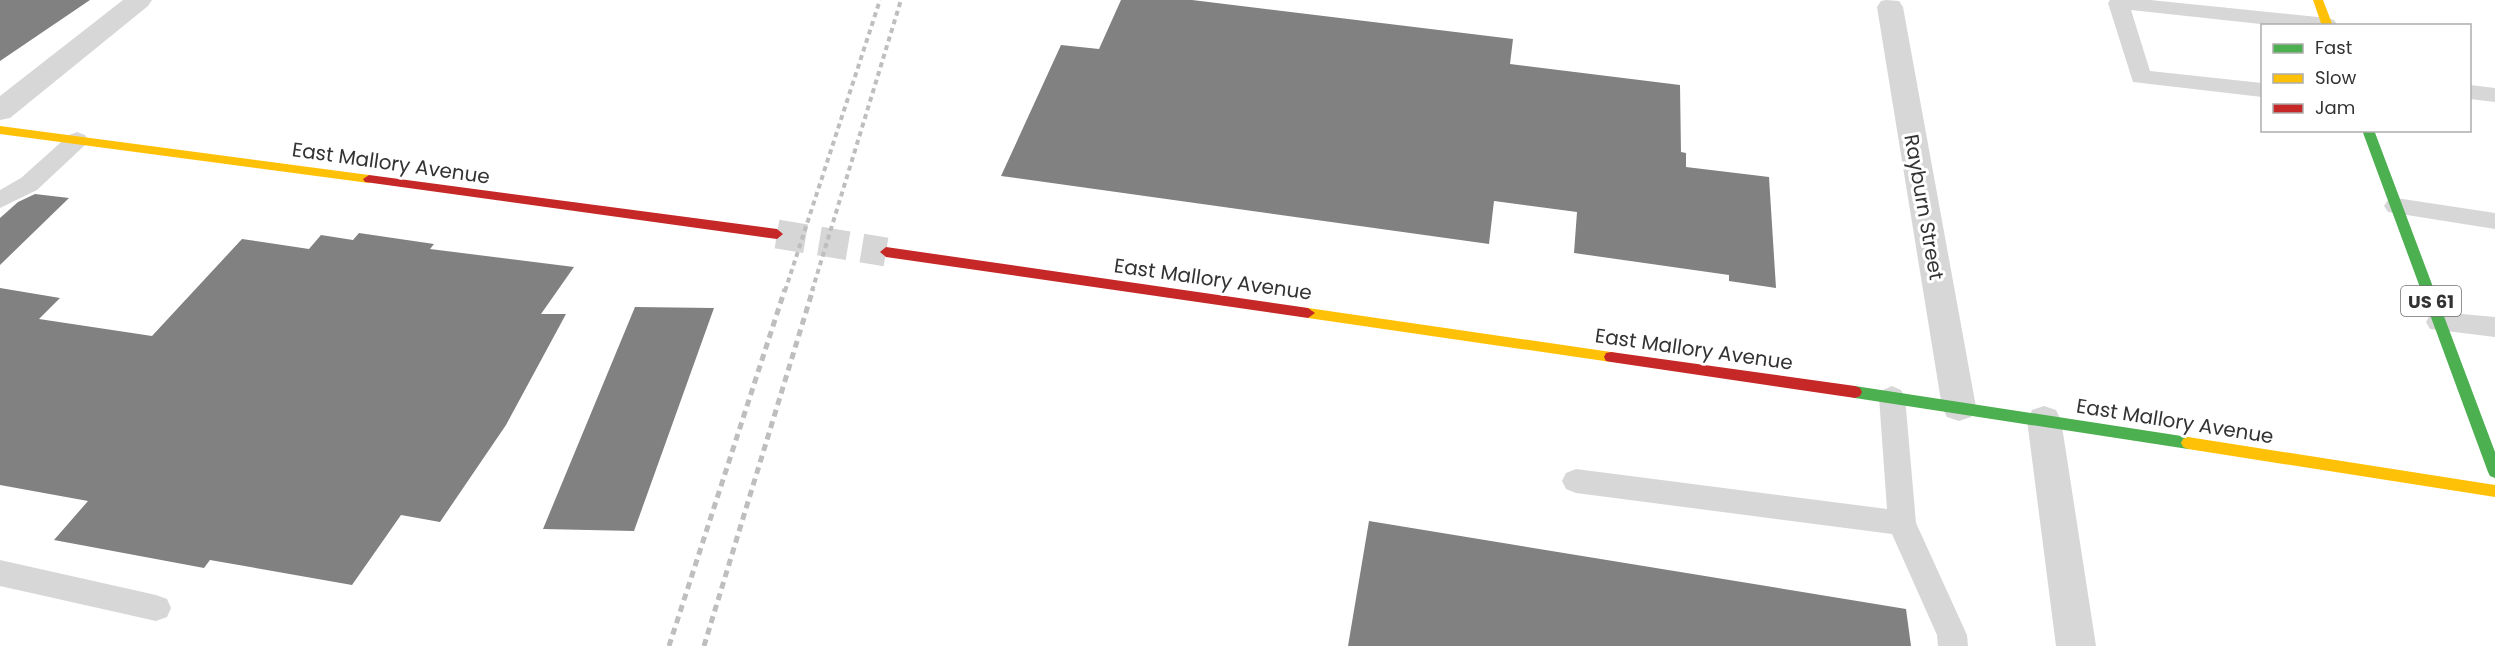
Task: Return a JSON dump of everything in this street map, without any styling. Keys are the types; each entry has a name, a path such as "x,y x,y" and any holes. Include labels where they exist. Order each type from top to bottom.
{"main road":[{"path":"2318,0 2327,24"},
{"name":"East Mallory Avenue","path":"0,130 777,234"},
{"name":"US 61","path":"2369,132 2495,471"},
{"name":"East Mallory Avenue","path":"886,252 1892,397 2495,491"}],"street":[{"path":"0,111 139,0"},
{"name":"Rayburn Street","path":"1890,7 1959,407"},
{"path":"2044,420 2076,646"}],"lane":[{"path":"2261,90 2141,77 2118,3 2318,24"},
{"path":"2471,92 2495,95"},
{"path":"0,200 29,184 77,140"},
{"path":"2396,206 2495,221"},
{"path":"2439,322 2495,327"},
{"path":"1892,397 1902,523 1952,635 1953,646"},
{"path":"1576,481 1902,523"},
{"path":"0,573 156,608"}],"building":[{"path":"0,0 90,0 0,61"},
{"path":"1121,0 1192,0 1513,39 1510,64 1680,85 1681,152 1686,153 1686,167 1769,177 1776,288 1729,281 1729,275 1574,253 1577,212 1494,201 1489,244 1001,176 1061,45 1099,49"},
{"path":"35,194 69,198 0,265 0,218 18,202"},
{"path":"359,233 434,244 430,249 574,267 541,314 566,314 506,425 440,522 401,515 352,585 210,560 204,568 54,540 88,501 0,485 0,288 60,298 39,319 152,336 242,239 309,249 321,235 353,240"},
{"path":"635,307 714,308 634,531 543,529"},
{"path":"1369,521 1906,609 1911,646 1348,646"}],"tunnel":[{"path":"777,234 886,252"}],"railway":[{"path":"785,291 880,0"},
{"path":"812,291 901,0"},
{"path":"669,646 785,289"},
{"path":"704,646 813,289"}],"traffic: fast":[{"path":"2369,132 2495,472"},
{"path":"1855,392 2188,443"}],"traffic: slow":[{"path":"2318,0 2327,24"},
{"path":"0,130 369,179"},
{"path":"1308,313 1611,357"},
{"path":"2188,443 2495,491"}],"traffic: jam":[{"path":"369,179 777,234"},
{"path":"886,252 1308,313"},
{"path":"1611,357 1855,392"}]}
